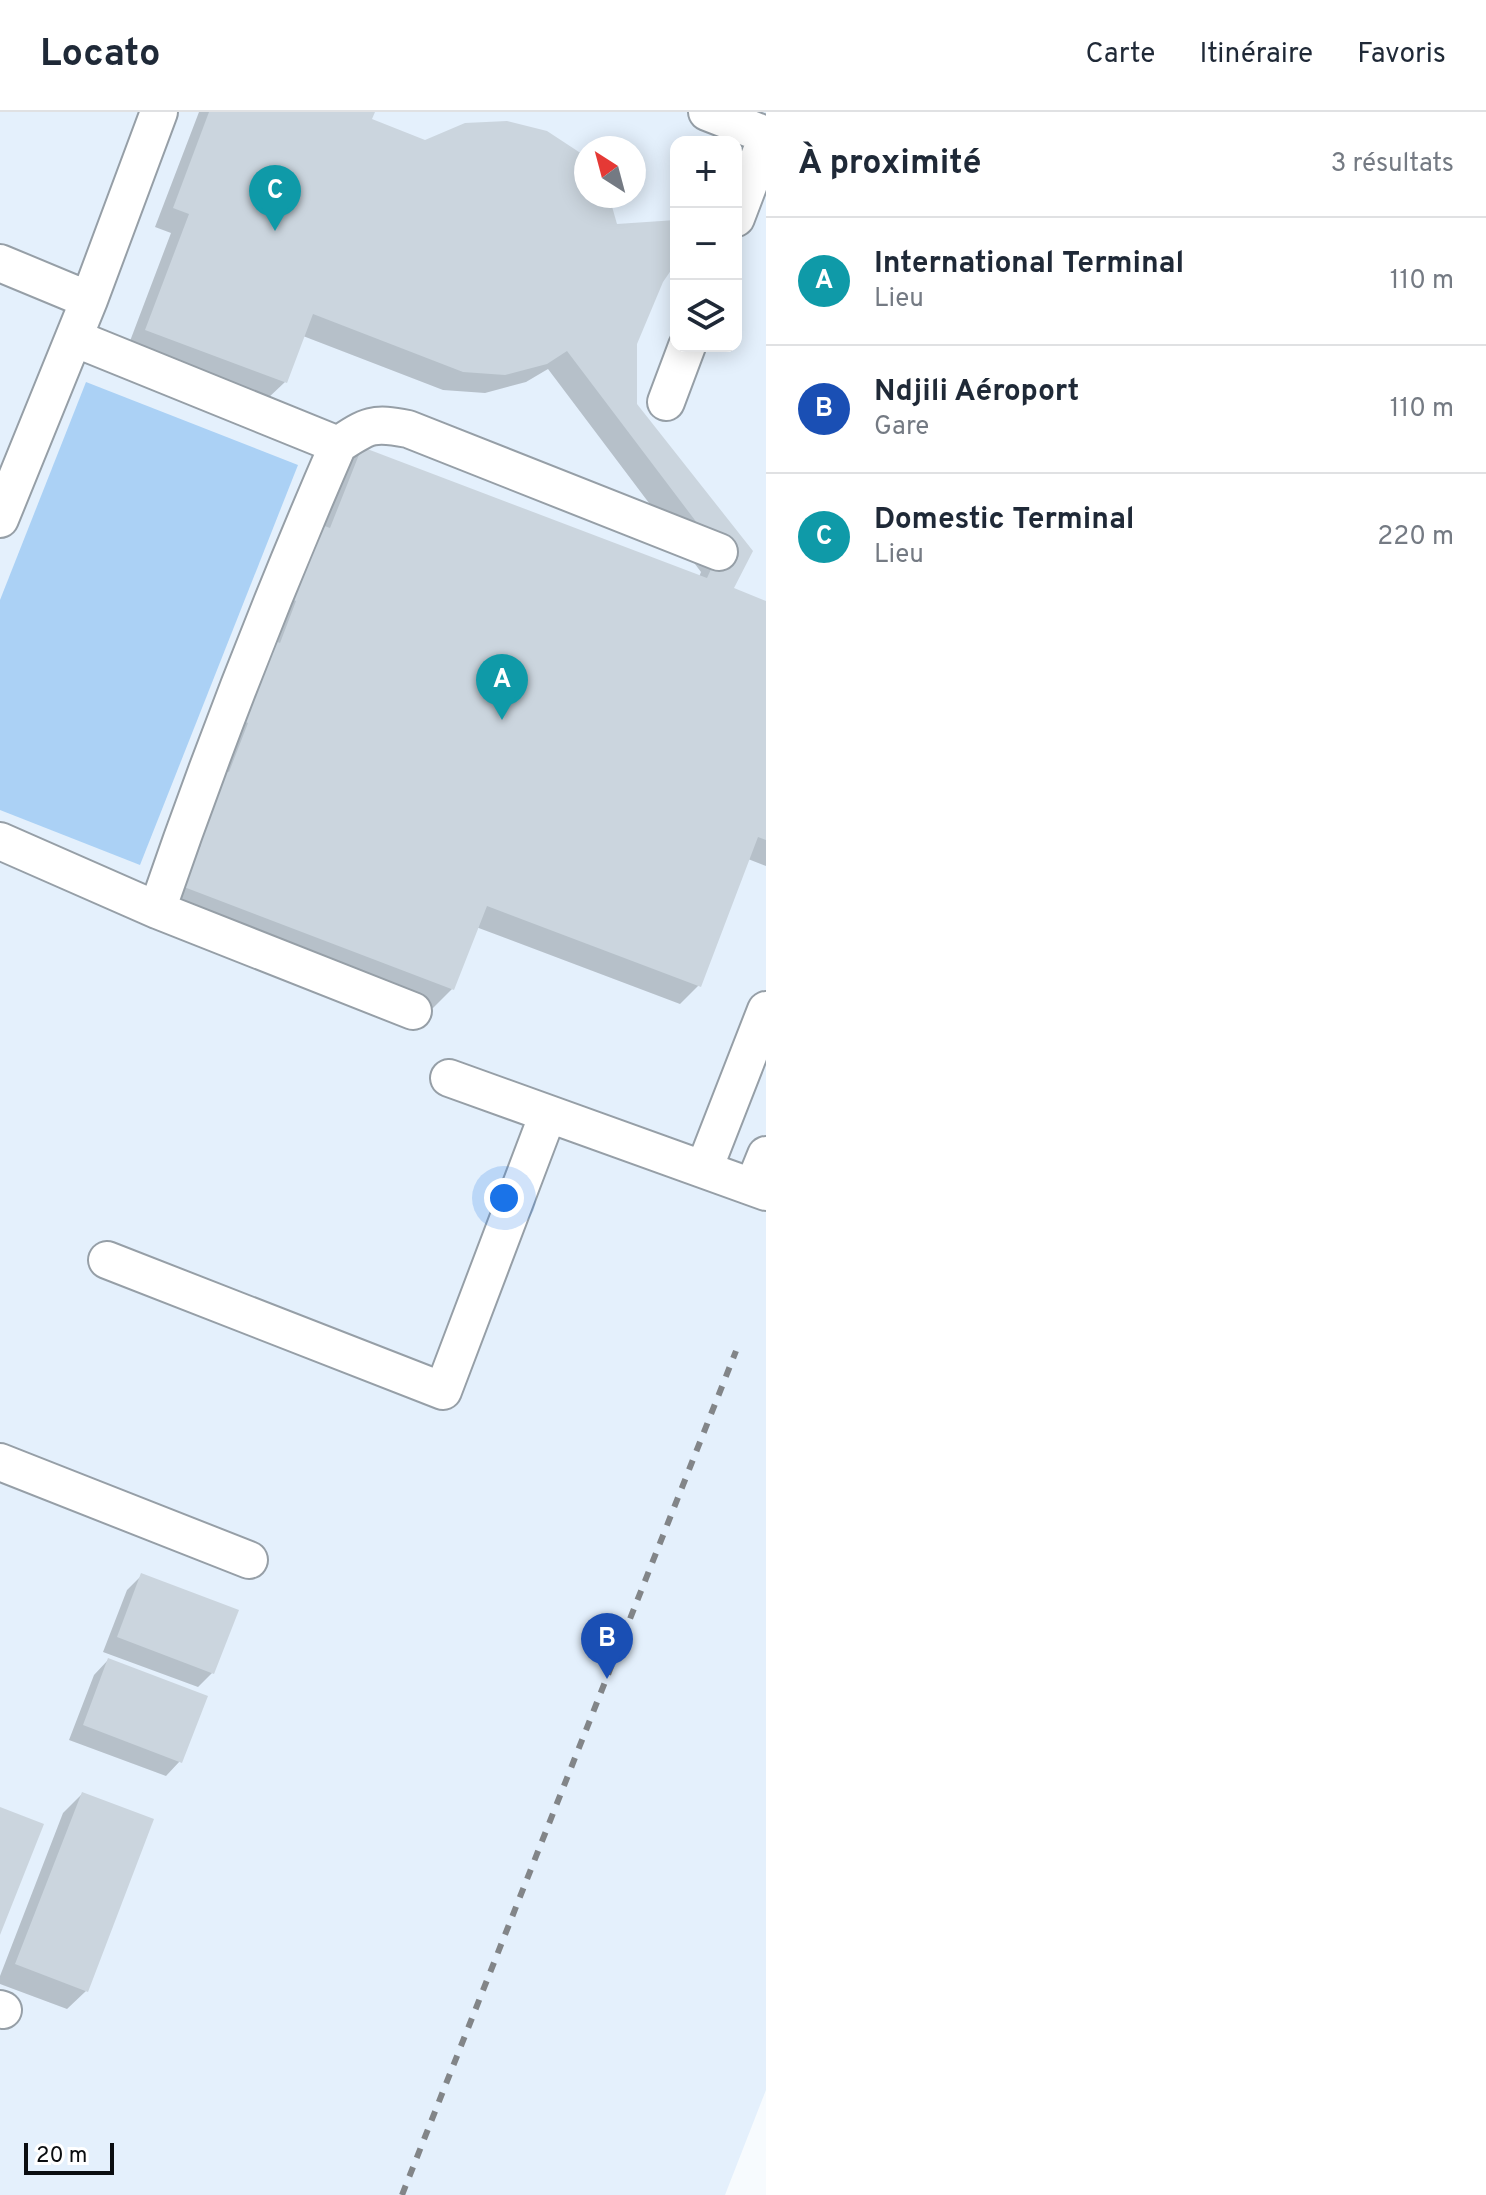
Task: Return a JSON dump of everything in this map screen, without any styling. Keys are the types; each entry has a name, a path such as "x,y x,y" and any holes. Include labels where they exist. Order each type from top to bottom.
{"lane":[{"path":"0,519 82,319 159,112"},
{"path":"707,112 766,137 740,208"},
{"path":"0,263 82,319"},
{"path":"0,286 82,319 338,445"},
{"path":"666,402 685,352"},
{"path":"157,910 266,621 338,445 359,430 380,423 408,429 719,552"},
{"path":"0,841 157,910 413,1011"},
{"path":"704,1169 766,1010"},
{"path":"449,1078 704,1169 762,1178"},
{"path":"107,1260 443,1391 548,1114"},
{"path":"0,1462 249,1560"}],"shaded area":[{"path":"0,112 766,112 766,2090 725,2195 0,2195"},
{"path":"86,382 298,465 140,865 0,810 0,600"}],"building":[{"path":"209,112 375,112 372,119 425,140 465,123 507,121 547,131 574,149 574,208 612,208 617,224 670,220 670,272 637,344 637,404 753,551 734,588 766,601 766,840 758,837 701,987 487,906 454,990 184,887 201,845 182,838 210,765 229,772 248,723 230,716 260,635 280,643 296,601 277,594 306,519 330,528 362,447 707,578 719,552 567,351 547,364 505,375 463,372 313,314 287,383 145,330 189,214 173,208"},
{"path":"141,1573 239,1610 214,1674 117,1637"},
{"path":"108,1658 208,1696 182,1763 83,1725"},
{"path":"82,1792 154,1819 88,1992 15,1964"},
{"path":"0,1807 44,1824 0,1935"}],"railway":[{"path":"402,2195 736,1351"}],"place":[{"name":"Domestic Terminal","path":"275,231"},
{"name":"International Terminal","path":"502,720"},
{"name":"Ndjili Aéroport","path":"607,1679"}]}
